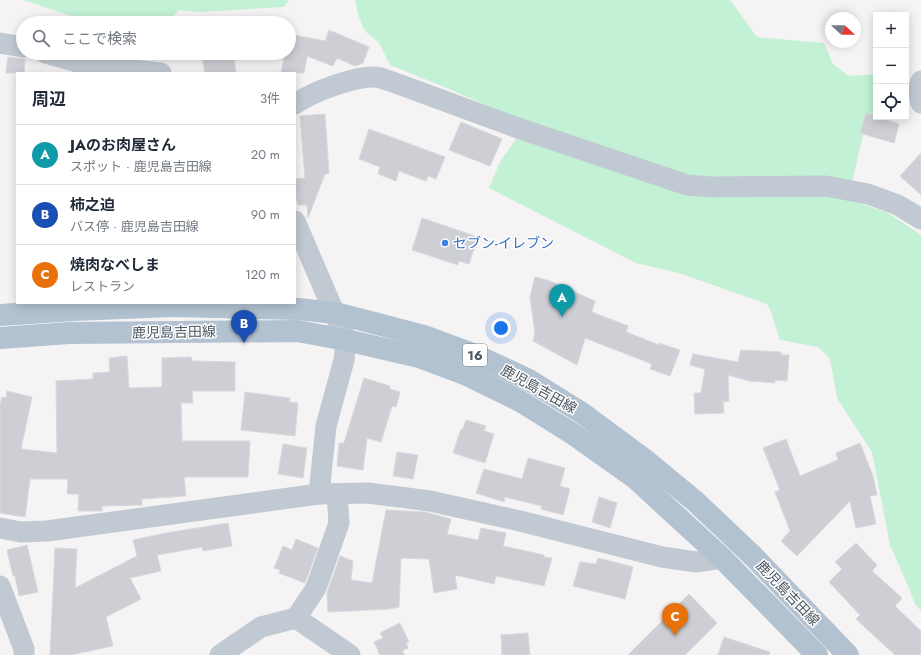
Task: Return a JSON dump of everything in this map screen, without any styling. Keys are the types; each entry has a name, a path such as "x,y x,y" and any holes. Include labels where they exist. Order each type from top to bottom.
{"main road":[{"name":"鹿児島吉田線","path":"0,315 172,306 298,309 335,313 427,337 473,354 529,380 582,413 644,459 696,502 753,556 848,655"},
{"name":"鹿児島吉田線","path":"0,338 69,333 297,331 346,340 419,357 467,375 520,401 573,434 635,478 722,558 817,655"}],"street":[{"path":"0,43 16,46"},
{"path":"70,60 91,66 151,72"},
{"path":"296,103 319,91 360,78 376,77 522,130 688,185 710,187 826,186 868,194 898,205 921,219"},
{"path":"921,81 918,90 921,103"},
{"path":"220,655 261,627 296,618 316,588 339,523 328,494 326,426 344,360 346,340 296,223"},
{"path":"0,528 21,532 47,531 328,494 368,493 430,500 662,557 696,562 722,558"},
{"path":"1,591 24,649 24,655"},
{"path":"296,618 350,655"}],"green space":[{"path":"23,0 289,0 284,7 200,12 179,10 173,16 71,16"},
{"path":"355,0 730,0 757,37 824,43 833,64 849,76 873,74 873,120 875,120 864,131 848,199 888,213 921,235 921,611 915,604 890,545 872,452 837,398 830,359 818,347 780,340 767,304 679,273 636,263 489,188 501,160 528,123 390,65 379,43 365,31 358,15"}],"building":[{"path":"329,30 369,47 363,63 355,66 337,58 333,66 307,56 304,73 281,72 284,60 296,60 296,35 325,41"},
{"path":"8,57 16,58 16,60 25,60 24,72 6,73"},
{"path":"202,60 234,60 236,72 205,72"},
{"path":"866,113 873,115 873,120 887,120 899,124 894,143 860,133"},
{"path":"325,114 329,174 325,174 308,218 307,205 298,205 296,197 296,179 305,178 300,116"},
{"path":"461,122 502,139 490,166 449,150"},
{"path":"369,129 445,157 436,179 428,176 426,181 399,171 396,181 378,174 380,167 359,159"},
{"path":"921,153 921,195 900,176"},
{"name":"セブン-イレブン","path":"422,218 478,237 469,264 459,261 458,265 412,250"},
{"path":"535,277 550,281 595,301 592,312 628,326 626,332 659,345 659,343 680,350 670,376 650,369 652,364 585,338 577,365 533,341 535,333 530,297"},
{"path":"741,350 781,352 781,355 789,355 787,381 775,380 775,383 749,381 728,375 729,401 723,402 724,413 695,414 694,393 701,393 705,369 690,365 693,354 738,362"},
{"path":"127,356 129,388 162,387 162,358 191,357 192,361 235,362 235,391 192,391 193,403 181,403 182,441 250,441 248,477 184,477 186,496 142,499 142,505 102,506 102,511 78,511 79,494 67,494 68,479 30,479 25,517 0,513 0,405 2,397 6,398 7,391 32,397 21,449 57,453 56,381 93,379 93,373 110,372 109,358"},
{"path":"364,378 390,386 390,389 400,392 396,407 392,406 381,442 367,438 363,470 337,466 339,443 344,443"},
{"path":"245,392 290,398 289,402 298,403 295,436 241,430"},
{"path":"466,420 486,426 484,431 494,434 485,463 453,453 461,429 463,429"},
{"path":"786,439 800,476 838,460 836,453 860,443 873,476 877,495 870,496 876,524 856,528 850,501 797,556 781,541 790,531 775,492 780,490 763,448"},
{"path":"283,444 307,448 303,478 278,474"},
{"path":"397,452 418,455 413,479 393,476"},
{"path":"528,458 565,468 560,486 570,489 563,515 541,509 542,506 505,497 504,502 476,493 484,469 522,479"},
{"path":"599,497 617,503 610,528 592,522"},
{"path":"386,510 425,512 451,519 447,534 478,540 481,528 506,533 503,546 552,558 544,586 496,576 494,584 455,575 457,589 434,593 429,559 401,558 399,607 389,609 328,612 327,593 340,556 353,561 351,580 372,583"},
{"path":"228,523 232,546 203,551 202,547 157,555 161,571 130,578 141,599 106,617 113,646 71,655 50,655 55,548 77,549 75,588 137,556 133,540"},
{"path":"296,539 318,548 305,583 279,573 280,570 274,568 283,546 292,550"},
{"path":"856,543 877,565 872,571 902,598 895,606 921,631 921,655 895,655 856,619 860,615 829,582 842,569 835,562"},
{"path":"27,545 38,592 19,596 7,550"},
{"path":"598,558 633,567 625,599 573,586 580,562 596,564"},
{"path":"689,594 717,623 685,655 628,655"},
{"path":"400,623 409,642 406,643 408,648 402,651 405,655 380,655 374,642 383,638 380,633"},
{"path":"528,633 530,655 502,655 501,635"},
{"path":"724,637 770,652 769,655 718,655"}],"place":[{"name":"セブン-イレブン","path":"445,243"},
{"name":"JAのお肉屋さん","path":"562,317"},
{"name":"柿之迫","path":"244,343"},
{"name":"焼肉なべしま","path":"675,636"}]}
